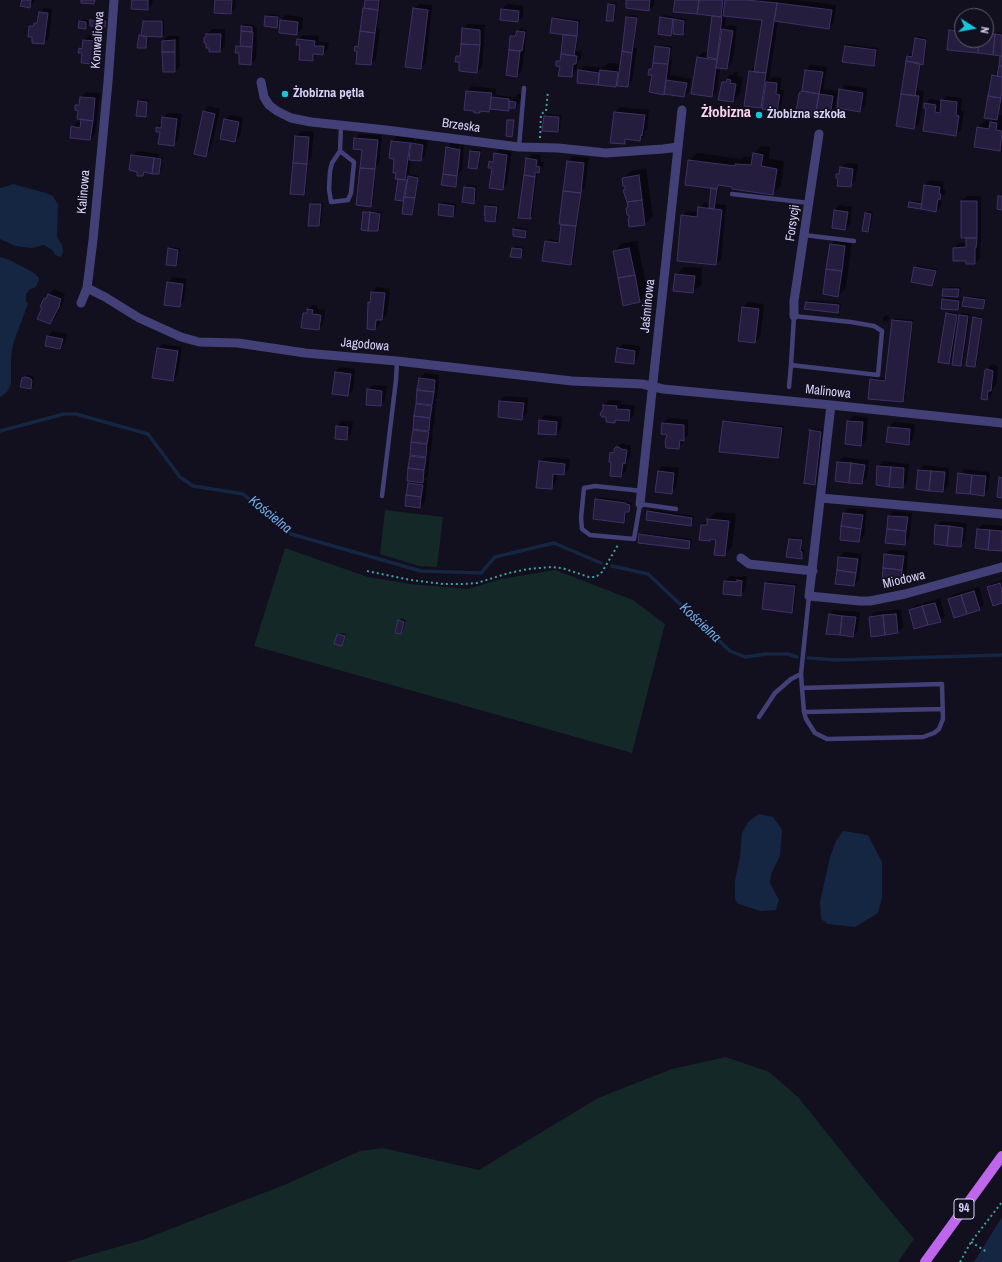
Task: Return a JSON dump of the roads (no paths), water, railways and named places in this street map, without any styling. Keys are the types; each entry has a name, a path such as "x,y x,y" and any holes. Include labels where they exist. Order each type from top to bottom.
{"main road":[{"name":"94","path":"925,1262 1002,1156"}],"street":[{"name":"Konwaliowa","path":"108,82 114,0"},
{"name":"Kalinowa","path":"81,303 87,288 108,82"},
{"name":"Brzeska","path":"261,82 264,97 269,105 291,118 311,122 519,146 616,153 678,147"},
{"name":"Jaśminowa","path":"640,504 682,110"},
{"name":"Forsycji","path":"794,316 794,301 819,134"},
{"name":"Jagodowa","path":"87,288 139,318 181,337 199,342 238,343 305,353 397,361 572,381 642,384 652,386"},
{"name":"Malinowa","path":"652,386 663,389 1002,423"},
{"path":"809,596 831,405"},
{"path":"821,498 1002,514"},
{"path":"741,558 749,564 813,571"},
{"name":"Miodowa","path":"809,596 870,601 912,592 1002,567"}],"lane":[{"path":"519,146 524,88"},
{"path":"340,151 354,162 351,193 348,200 331,202 329,189 330,171 332,163 340,151 341,126"},
{"path":"732,194 809,204"},
{"path":"804,235 854,241"},
{"path":"790,386 791,365 794,316 851,322 874,326 882,331 878,375 791,365"},
{"path":"382,496 397,361"},
{"path":"642,491 595,486 584,488 581,518 582,529 590,535 634,539 640,504 676,509"},
{"path":"802,688 942,684 943,719 939,729 934,733 923,737 827,738 815,733 806,719 804,712 800,674 809,596"},
{"path":"759,717 775,693 791,679 800,674"},
{"path":"804,712 943,709"}],"water":[{"path":"13,184 53,196 58,205 57,237 62,245 63,252 61,257 55,255 52,250 44,245 32,248 15,246 0,239 0,188"},
{"path":"0,257 10,260 34,273 39,280 36,287 30,289 26,294 26,301 28,304 12,349 11,384 7,392 0,397"},
{"path":"759,814 773,817 782,830 780,856 771,874 770,883 779,900 776,910 761,911 738,904 735,899 735,881 740,856 742,833 748,822"},
{"path":"843,831 868,835 882,862 882,898 878,913 855,927 828,924 821,919 820,902 830,857 836,841"},
{"path":"1002,1217 1002,1262 974,1262"}],"waterway":[{"name":"Kościelna","path":"0,431 64,414 76,414 148,434 180,477 193,486 243,494 291,534 421,571 481,573 495,557 554,543 601,563"},
{"name":"Kościelna","path":"612,566 648,574 730,651 745,657 766,654 788,654 797,657"},
{"name":"Kościelna","path":"808,658 836,660 1002,655"}],"place":[{"name":"Żłobizna pętla","path":"285,94"},
{"name":"Żłobizna szkoła","path":"759,115"}],"district":[{"name":"Żłobizna","path":"726,113"}]}
